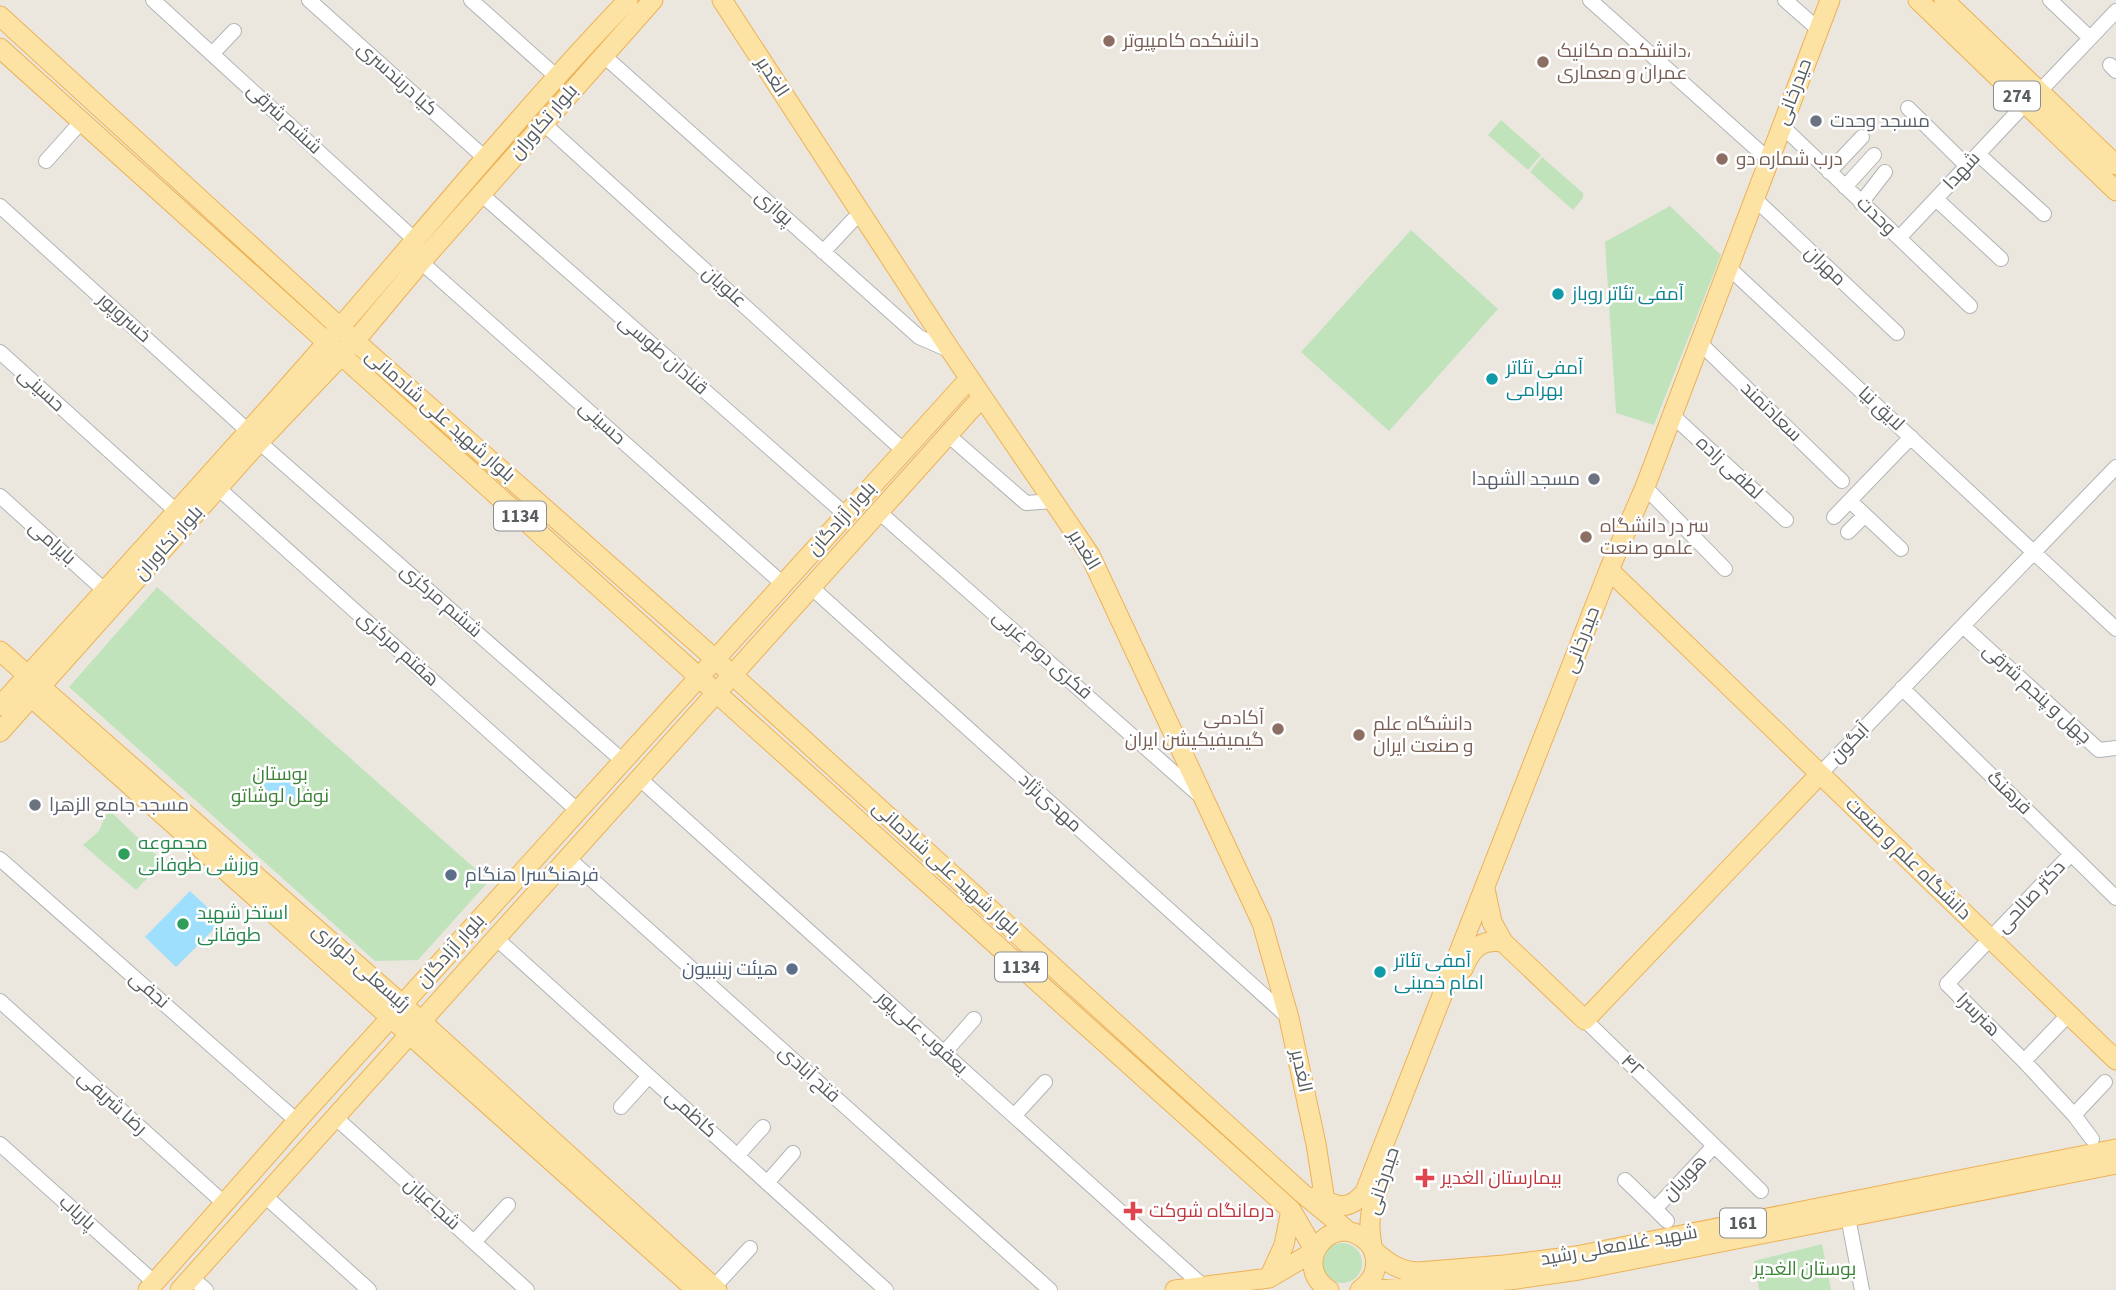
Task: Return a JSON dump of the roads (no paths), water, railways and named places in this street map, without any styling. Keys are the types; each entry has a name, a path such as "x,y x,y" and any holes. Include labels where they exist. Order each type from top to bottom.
{"main road":[{"name":"بلوار تکاوران","path":"0,732 29,686 104,590 176,511 253,437 347,334 421,262 653,0"},
{"name":"الغدیر","path":"722,0 969,379 1090,555 1262,923 1289,1018 1319,1161 1318,1201"},
{"name":"حیدرخانی","path":"1318,1201 1345,1205 1355,1203 1365,1192 1609,570 1645,487 1830,0"},
{"name":"274","path":"1918,0 2033,97 2114,160"},
{"name":"274","path":"1944,0 2116,191"},
{"name":"بلوار تکاوران","path":"347,334 414,239 558,78 618,3"},
{"name":"بلوار شهید علی شادمانی","path":"0,16 347,334 715,659"},
{"name":"بلوار شهید علی شادمانی","path":"0,48 699,676"},
{"name":"بلوار آزادگان","path":"152,1286 297,1121 969,379"},
{"name":"بلوار آزادگان","path":"193,1286 265,1196 982,397"},
{"name":"بلوار تکاوران","path":"0,706 29,686 218,488 253,437"},
{"name":"دانشگاه علم و صنعت","path":"1609,570 2116,1060"},
{"name":"رئیسعلی دلواری","path":"0,651 29,686 709,1289"},
{"name":"1134","path":"715,659 733,675"},
{"name":"رئیسعلی دلواری","path":"0,668 29,686"},
{"name":"بلوار شهید علی شادمانی","path":"733,675 1291,1180 1318,1201 1348,1231"},
{"name":"1134","path":"699,676 717,692"},
{"name":"بلوار شهید علی شادمانی","path":"717,692 1294,1214 1315,1251 1315,1275 1329,1290"},
{"path":"1799,795 1806,779 1801,755"},
{"name":"آبگون","path":"1585,1020 1820,774"},
{"path":"1485,887 1492,922 1503,942"},
{"name":"حیدرخانی","path":"1360,1290 1372,1278 1375,1269 1376,1259 1369,1228 1371,1207 1468,956 1482,943 1503,942"},
{"name":"۴۲","path":"1503,942 1585,1020"},
{"name":"شهید غلامعلی رشید","path":"1348,1231 1358,1234 1396,1268 1406,1271 1504,1265 1576,1256 2106,1154"},
{"name":"شهید غلامعلی رشید","path":"1388,1289 1484,1286 1579,1270 1848,1217 2106,1154"},
{"path":"1291,1180 1319,1161"},
{"path":"1269,1278 1294,1214 1308,1213 1318,1201"},
{"path":"1175,1290 1269,1278 1315,1251 1319,1244 1332,1234 1348,1231"}],"street":[{"name":"ششم شرقی","path":"153,0 414,239"},
{"name":"کیا دربندسری","path":"309,0 485,158"},
{"path":"471,0 558,78"},
{"path":"1590,0 1769,160"},
{"path":"1785,0 1818,29"},
{"path":"2050,0 2090,38"},
{"name":"شهدا","path":"1899,238 2116,11"},
{"path":"212,54 234,32"},
{"name":"پوازی","path":"603,55 919,337 951,351"},
{"path":"1908,108 1967,166"},
{"path":"46,161 81,122"},
{"name":"علویان","path":"543,123 904,451"},
{"name":"وحدت","path":"1782,126 1970,306"},
{"path":"1829,172 1862,137"},
{"path":"1978,154 2044,214"},
{"path":"1845,187 1874,155"},
{"path":"1861,202 1885,172"},
{"name":"قنادان طوسی","path":"481,194 846,515"},
{"name":"مهران","path":"1754,198 1897,333"},
{"path":"1936,198 2001,259"},
{"name":"خسروپور","path":"0,206 253,437"},
{"path":"823,252 853,220"},
{"name":"حسینی","path":"421,262 783,584"},
{"name":"لایق نیا","path":"1728,267 2116,629"},
{"name":"سعادتمند","path":"1700,343 1842,481"},
{"name":"حسینی","path":"0,352 176,511"},
{"name":"لطفی زاده","path":"1672,415 1786,520"},
{"path":"948,435 1026,503 1053,501"},
{"name":"ششم مرکزی","path":"253,437 623,761"},
{"path":"1834,517 1911,437"},
{"name":"آبگون","path":"1820,774 2035,551 2113,476"},
{"path":"1645,487 1725,569"},
{"name":"هفتم مرکزی","path":"218,488 578,811"},
{"name":"بایرامی","path":"0,496 104,590"},
{"path":"1850,501 1901,549"},
{"name":"فکری دوم غربی","path":"880,512 1203,798"},
{"path":"1848,532 1865,515"},
{"name":"مهدی‌نژاد","path":"811,587 1289,1018"},
{"name":"چهل و ‍پنجم شرقی","path":"1963,626 2099,750 2116,748"},
{"name":"فرهنگ","path":"1902,688 2116,898"},
{"name":"یعقوب علی‌پور","path":"640,779 1204,1287"},
{"name":"دکتر صالحی","path":"1991,939 2071,854"},
{"name":"فتح آبادی","path":"568,858 1050,1290"},
{"name":"نجفی","path":"0,859 297,1121"},
{"name":"کاظمی","path":"496,939 886,1290"},
{"name":"هنرسرا","path":"1991,939 1948,984 2024,1061 2106,1154"},
{"name":"رضا شریفی","path":"0,1002 225,1204"},
{"path":"2024,1061 2069,1014"},
{"path":"944,1053 974,1019"},
{"name":"۴۲","path":"1585,1020 1760,1191"},
{"path":"621,1107 649,1076"},
{"path":"1014,1116 1045,1082"},
{"path":"2074,1115 2105,1082"},
{"name":"شجاعیان","path":"336,1118 527,1290"},
{"path":"737,1156 763,1127"},
{"name":"پاریاب","path":"0,1144 152,1286"},
{"name":"هوریان","path":"1655,1209 1714,1146"},
{"path":"767,1183 793,1153"},
{"name":"هوریان","path":"1625,1180 1667,1221"},
{"path":"265,1196 369,1290"},
{"path":"474,1242 508,1205"},
{"path":"1848,1217 1862,1290"},
{"path":"709,1289 750,1248"}],"water":[{"path":"269,767 284,772 291,780 297,796 291,802 280,801 272,796 266,787 261,777"},
{"path":"190,891 222,921 176,967 145,937"}],"place":[{"name":"دانشکده کامپیوتر","path":"1109,41"},
{"name":"دانشکده مکانیک، عمران و معماری","path":"1543,62"},
{"name":"مسجد وحدت","path":"1816,121"},
{"name":"درب شماره دو","path":"1722,159"},
{"name":"آمفی تئاتر روباز","path":"1558,294"},
{"name":"آمفی تئاتر بهرامی","path":"1492,379"},
{"name":"مسجد الشهدا","path":"1594,479"},
{"name":"سر در دانشگاه علمو صنعت","path":"1586,537"},
{"name":"آکادمی گیمیفیکیشن ایران","path":"1278,729"},
{"name":"دانشگاه علم و صنعت ایران","path":"1359,735"},
{"name":"مسجد جامع الزهرا","path":"35,805"},
{"name":"مجموعه ورزشی طوفانی","path":"124,854"},
{"name":"فرهنگسرا هنگام","path":"451,875"},
{"name":"استخر شهید طوقانی","path":"183,924"},
{"name":"هیئت زینبیون","path":"792,969"},
{"name":"آمفی تئاتر امام خمینی","path":"1380,972"},
{"name":"بیمارستان الغدیر","path":"1425,1178"},
{"name":"درمانگاه شوکت","path":"1133,1211"}],"park label":[{"name":"بوستان نوفل لوشاتو","path":"280,785"},
{"name":"بوستان الغدیر","path":"1805,1269"}]}
